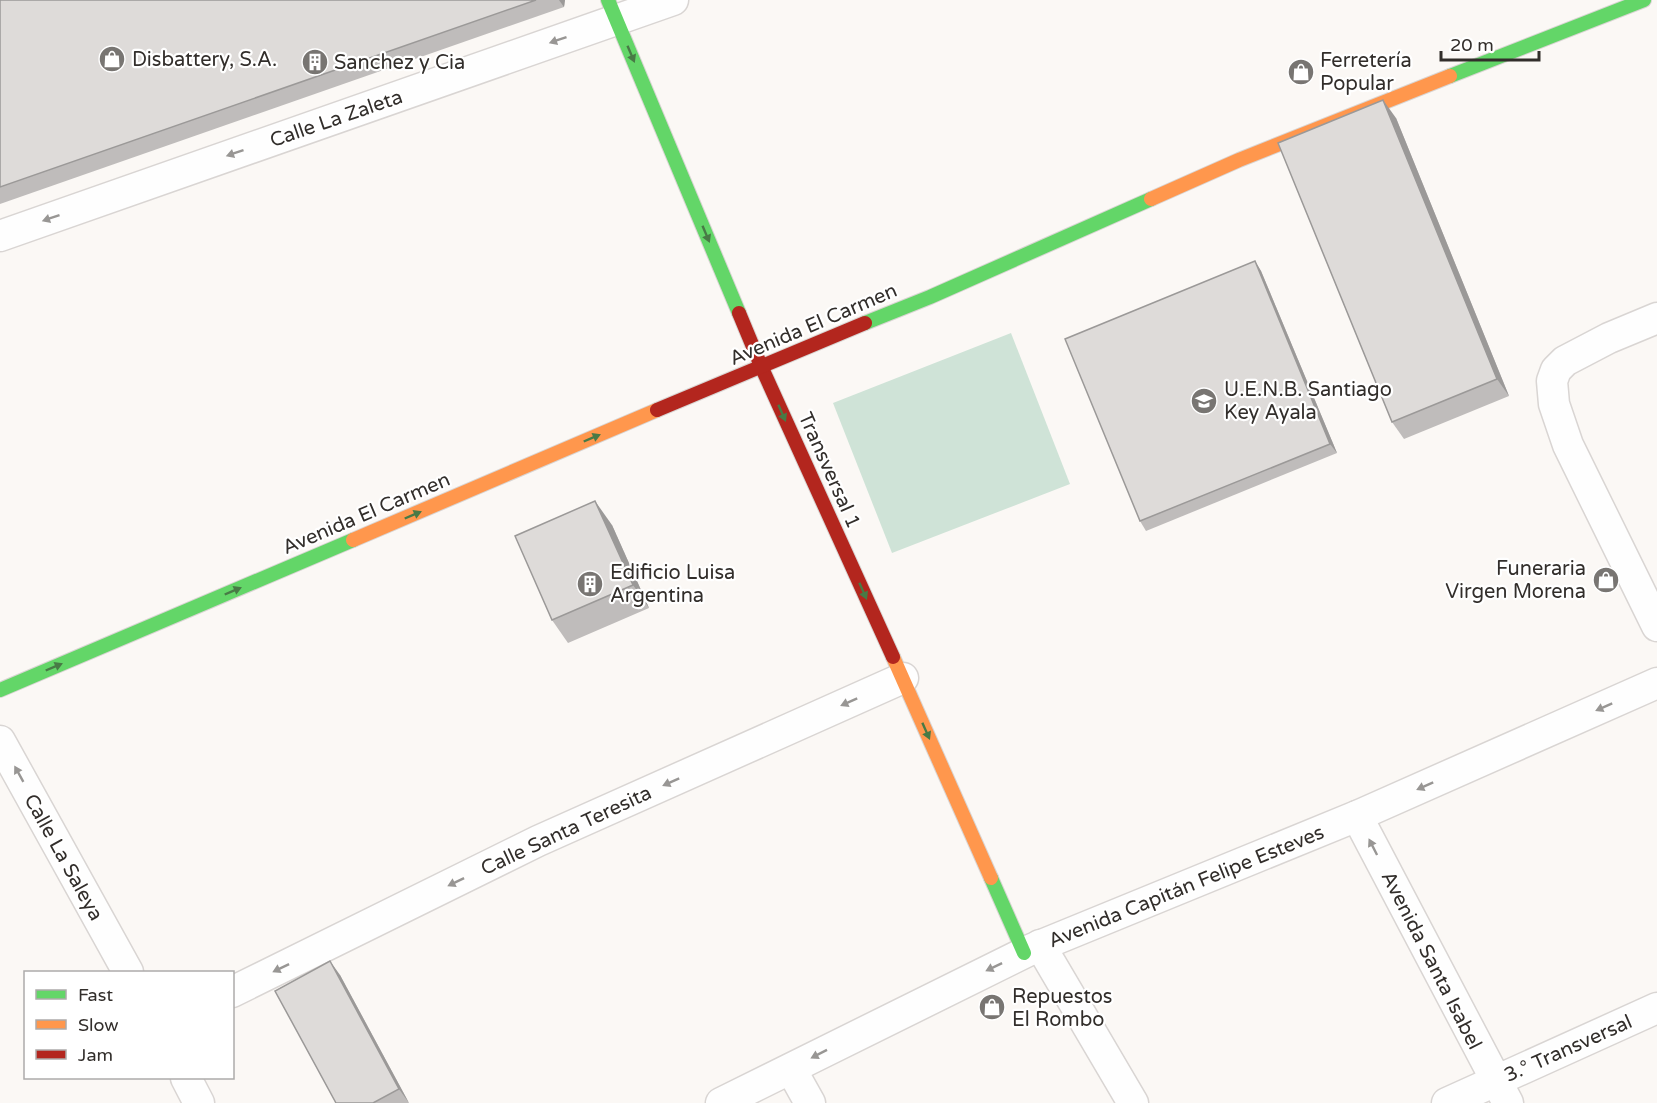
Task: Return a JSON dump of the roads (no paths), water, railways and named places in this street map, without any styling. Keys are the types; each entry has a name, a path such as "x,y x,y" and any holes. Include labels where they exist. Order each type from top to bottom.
{"street":[{"name":"Calle La Zaleta","path":"0,236 612,10 673,0"},
{"name":"Avenida El Carmen","path":"0,690 761,366 930,297 1239,160 1644,0"},
{"name":"Transversal 1","path":"612,10 761,366 903,678 1032,949"},
{"path":"1657,318 1609,338 1565,361 1556,370 1552,381 1554,404 1568,445 1657,626"},
{"name":"Calle Santa Teresita","path":"234,991 538,841 903,678"},
{"name":"Avenida Capitán Felipe Esteves","path":"721,1103 1032,949 1357,816 1657,683"},
{"name":"Calle La Saleya","path":"0,741 127,971"},
{"name":"Avenida Santa Isabel","path":"1357,816 1501,1092"},
{"path":"1032,949 1133,1103"},
{"name":"3.° Transversal","path":"1447,1103 1501,1092 1657,1008"},
{"path":"791,1069 810,1103"},
{"path":"187,1079 199,1103"}],"place":[{"name":"Disbattery, S.A.","path":"112,59"},
{"name":"Sanchez y Cia","path":"315,62"},
{"name":"Ferretería Popular","path":"1301,72"},
{"name":"U.E.N.B. Santiago Key Ayala","path":"1204,401"},
{"name":"Funeraria Virgen Morena","path":"1606,580"},
{"name":"Edificio Luisa Argentina","path":"590,584"},
{"name":"Repuestos El Rombo","path":"992,1007"}]}
